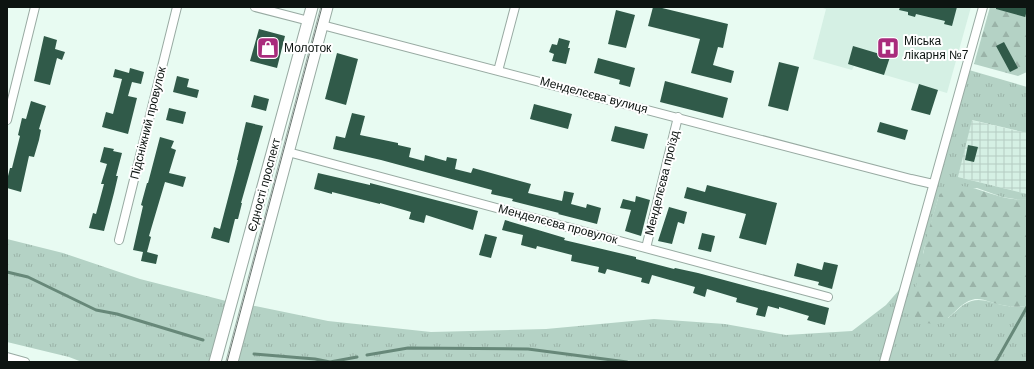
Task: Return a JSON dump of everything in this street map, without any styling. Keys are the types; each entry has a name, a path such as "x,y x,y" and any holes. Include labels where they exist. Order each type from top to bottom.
{"main road":[{"name":"Єдності проспект","path":"215,362 312,7"},
{"name":"Єдності проспект","path":"232,362 327,7"},
{"name":"Менделєєва вулиця","path":"309,21 322,25"}],"street":[{"path":"7,120 35,7"},
{"name":"Підсніжний провулок","path":"119,240 177,7"},
{"name":"Менделєєва вулиця","path":"254,7 309,21"},
{"path":"498,71 515,7"},
{"path":"884,362 983,7"},
{"name":"Менделєєва вулиця","path":"322,25 933,184"},
{"name":"Менделєєва проїзд","path":"646,248 678,117"},
{"name":"Менделєєва провулок","path":"288,152 828,297"},
{"path":"7,357 24,362"}],"shaded area":[{"name":"Міська лікарня №7","path":"820,7 971,7 947,93 854,66 852,70 813,59 826,9"},
{"path":"971,120 1027,133 1027,194 958,177"}],"green space":[{"path":"990,7 1027,7 1027,72 1018,76 974,64"},
{"path":"969,70 1027,87 1027,133 972,120 958,177 1027,194 1027,199 1021,200 1002,197 977,188 939,195 923,253 948,318 963,305 974,300 983,300 1008,306 1027,306 1027,362 235,362 250,305 328,321 431,332 546,329 654,319 725,324 786,335 852,331 886,305 906,282"},
{"path":"962,186 1010,199 1027,199 1027,306 1009,306 982,299 975,299 962,305 941,322 924,323 918,321 915,317 912,305 927,236 939,195 950,188"},
{"path":"7,239 63,253 140,279 230,302 214,362 82,362 69,357 7,342"}],"building":[{"path":"653,7 728,24 723,48 718,47 713,65 734,71 731,83 691,73 700,39 648,26"},
{"path":"900,7 957,7 952,26 944,24 945,21 916,14 915,17 908,15 908,12 899,10"},
{"path":"996,7 1027,7 1027,11 1025,17 996,9"},
{"path":"616,10 635,15 626,48 608,44"},
{"path":"259,29 285,36 277,68 250,61"},
{"path":"44,36 57,40 55,49 65,52 62,60 57,58 50,85 34,81"},
{"path":"559,38 570,41 566,64 552,61 554,54 549,52 552,44 557,45"},
{"path":"1004,42 1018,68 1010,72 996,46"},
{"path":"853,46 890,57 884,75 848,64"},
{"path":"337,53 358,59 346,105 325,99"},
{"path":"598,58 635,68 630,87 619,84 620,80 594,73"},
{"path":"779,62 799,67 788,111 768,106"},
{"path":"130,68 144,72 141,84 132,82 128,96 137,98 128,134 102,127 106,112 113,114 122,79 113,77 115,69 129,73"},
{"path":"177,76 189,79 187,87 199,90 197,98 173,92"},
{"path":"665,81 728,98 723,118 660,102"},
{"path":"919,84 938,90 930,115 911,110"},
{"path":"254,95 269,99 266,111 251,107"},
{"path":"31,101 46,106 39,129 41,130 39,140 34,157 29,156 21,192 7,188 7,180 10,168 12,168 20,136 18,135 22,118 26,119"},
{"path":"534,104 572,114 568,129 530,119"},
{"path":"169,108 186,112 183,124 166,120"},
{"path":"352,113 365,116 360,135 398,143 398,145 411,148 409,157 424,161 425,155 446,161 447,157 457,159 455,169 471,173 473,168 531,184 528,193 562,201 564,191 574,193 571,204 586,208 587,204 601,208 597,224 512,201 513,199 491,194 492,190 381,160 333,149 336,136 345,138"},
{"path":"246,122 263,126 241,203 238,219 235,219 229,243 211,238 214,227 220,229"},
{"path":"880,122 908,130 905,140 877,132"},
{"path":"615,126 648,134 644,149 611,141"},
{"path":"160,137 174,141 171,148 176,150 169,173 186,177 183,187 165,182 149,236 151,237 147,252 158,255 156,264 141,261 143,252 133,250 143,206 141,205"},
{"path":"968,145 978,147 974,162 965,160"},
{"path":"104,147 114,149 113,151 122,153 116,176 118,176 104,231 89,228 93,213 96,214 104,184 101,184 107,164 100,162"},
{"path":"318,173 370,185 370,183 478,211 473,230 426,215 424,223 409,219 411,212 380,203 314,189"},
{"path":"707,185 777,203 766,245 739,238 746,214 684,198 687,187 705,192"},
{"path":"636,196 650,200 641,236 625,231 631,210 620,208 623,199 635,202"},
{"path":"669,207 687,212 684,224 678,222 672,244 658,241"},
{"path":"505,220 565,238 564,240 636,257 636,259 674,269 698,273 829,308 825,325 807,320 809,316 779,307 779,309 768,306 765,317 756,315 758,308 736,302 737,298 707,289 705,297 693,293 695,287 652,275 649,284 641,282 642,278 607,269 605,274 598,272 599,267 571,261 572,255 537,246 536,249 521,245 523,235 502,230"},
{"path":"702,233 715,236 711,252 698,249"},
{"path":"485,234 497,237 491,258 479,255"},
{"path":"824,262 838,265 832,289 818,285 819,282 794,276 797,263 822,270"}],"waterway":[{"path":"7,272 28,277 96,310 117,314 203,340"},
{"path":"995,362 1027,307"},
{"path":"367,355 408,348 528,349 627,362"},
{"path":"254,354 315,359 330,362 357,357"}],"tram line":[{"path":"227,362 322,7"}],"place":[{"name":"Молоток","path":"268,48"},
{"name":"Міська лікарня №7","path":"888,48"}]}
